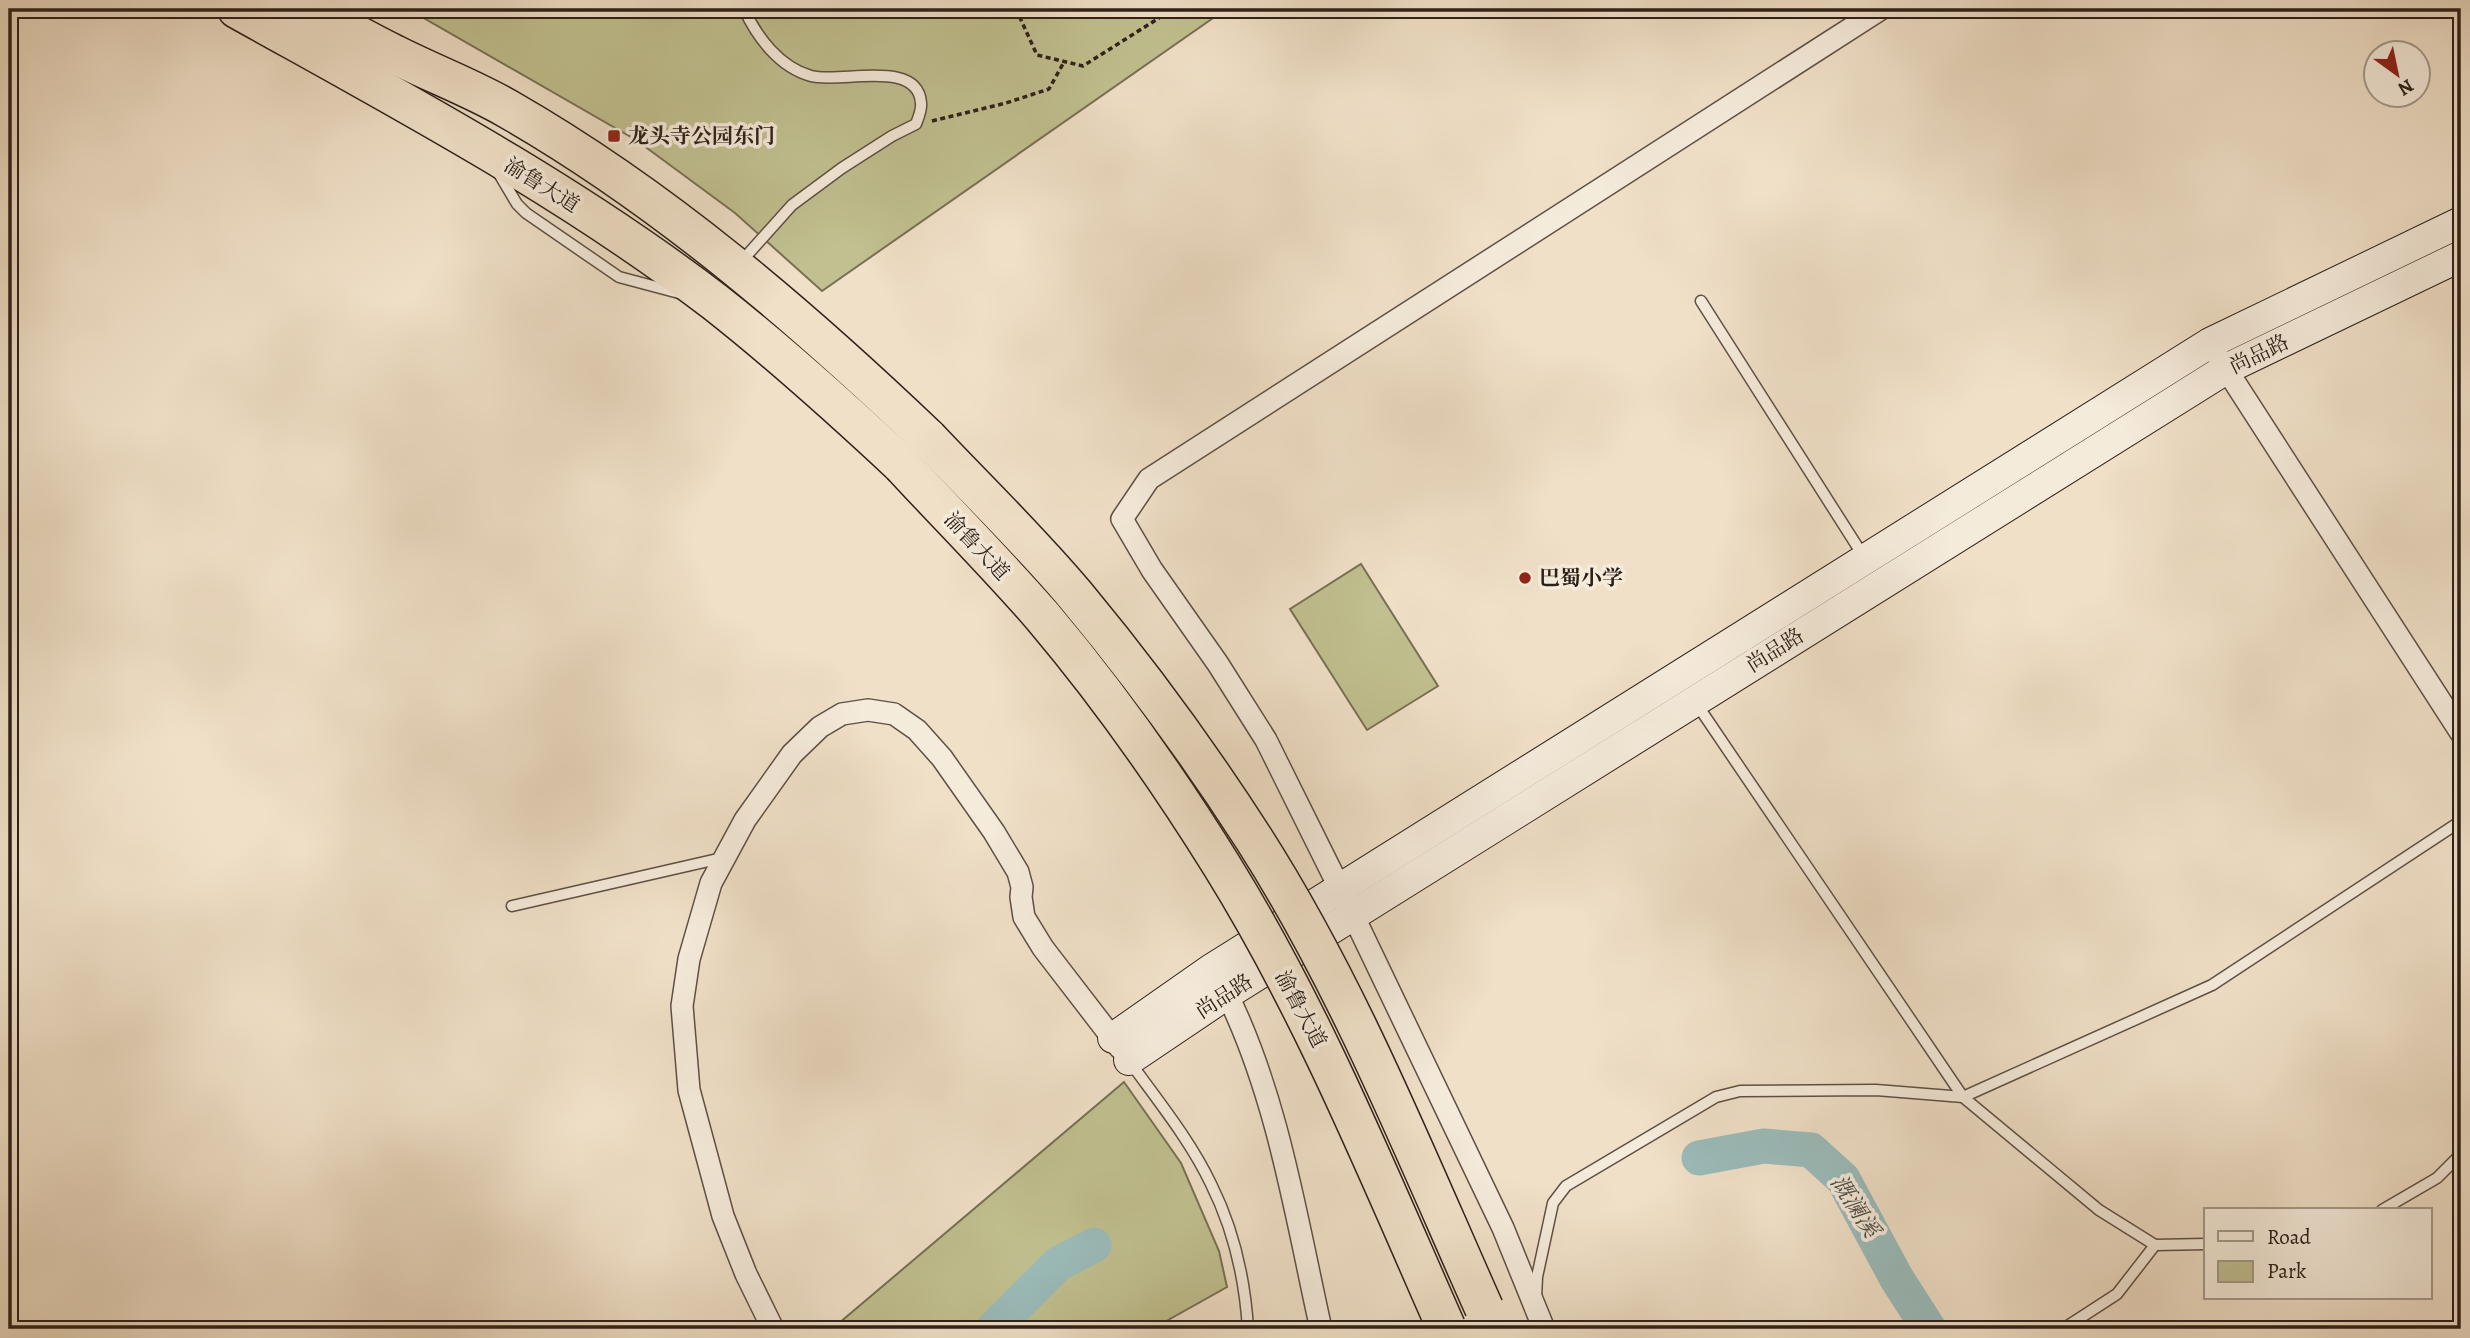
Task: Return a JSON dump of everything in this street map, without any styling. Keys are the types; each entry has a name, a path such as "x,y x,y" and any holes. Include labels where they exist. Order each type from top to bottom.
{"highway":[{"name":"渝鲁大道","path":"237,9 485,148 625,238 714,302 847,414 902,465 1042,616 1111,703 1165,778 1223,867 1329,1063 1446,1328"},
{"name":"渝鲁大道","path":"310,9 391,53 507,108 657,206 808,327 928,438 1074,594 1140,675 1254,840 1307,930 1367,1045 1488,1319"},
{"path":"338,9 391,53"}],"main road":[{"name":"尚品路","path":"1121,1049 1227,994 1347,902 1866,560 2210,343 2461,222"},
{"name":"尚品路","path":"1121,1049 1210,970 1347,902 1695,700 2227,369 2461,256"}],"street":[{"path":"1544,1329 1503,1228 1266,740 1218,664 1152,570 1122,519 1149,479 1881,9"},
{"path":"2210,343 2461,733"},
{"path":"773,1329 746,1274 723,1216 689,1090 682,1006 689,959 711,883 745,820 792,754 820,727 842,714 868,709 894,714 917,730 942,758 994,832 1018,872 1024,917 1043,948 1121,1049"},
{"path":"1227,994 1244,1030 1271,1108 1321,1329"}],"lane":[{"path":"736,267 792,205 892,136 916,124 922,105 918,91 907,81 890,75 834,79 810,76 786,64 754,29 744,9"},
{"path":"1701,301 1866,560"},
{"path":"1695,700 1963,1097 2099,1210 2155,1245 2204,1244"},
{"path":"1536,1308 1537,1277 1553,1203 1566,1186 1716,1097 1740,1091 1876,1090 1963,1097 2212,985 2461,821"},
{"path":"512,906 725,858"},
{"path":"1121,1049 1191,1148 1211,1184 1232,1236 1246,1300 1248,1329"},
{"path":"2385,1208 2437,1178 2461,1154"},
{"path":"2063,1329 2117,1294 2155,1245"}],"path":[{"path":"1016,9 1037,55 1083,66 1159,18 1164,9"},
{"path":"916,124 1006,103 1049,89 1064,62"}],"green space":[{"path":"408,9 1226,9 822,291 735,213 636,140"},
{"path":"1361,564 1438,686 1367,730 1290,609"},
{"path":"1124,1082 1181,1163 1219,1251 1227,1287 1152,1329 832,1329"}],"waterway":[{"name":"溉澜溪","path":"1699,1158 1764,1146 1811,1150 1843,1179 1897,1279 1929,1329"},
{"name":"溉澜溪","path":"993,1329 1058,1264 1094,1245"}],"place":[{"name":"龙头寺公园东门","path":"614,136"},
{"name":"巴蜀小学","path":"1525,578"}]}
